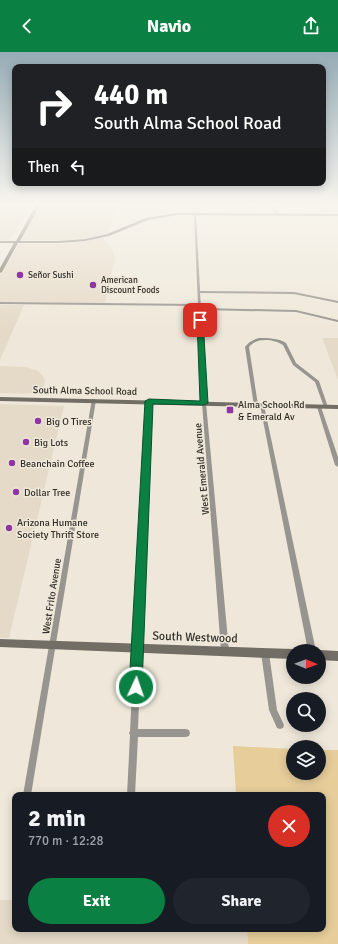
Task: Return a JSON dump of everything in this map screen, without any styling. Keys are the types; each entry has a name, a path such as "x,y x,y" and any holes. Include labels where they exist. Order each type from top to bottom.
{"main road":[{"path":"0,263 11,247"},
{"path":"0,272 12,247"},
{"name":"South Alma School Road","path":"0,399 149,401 338,408"},
{"name":"South Westwood","path":"0,643 286,654"},
{"path":"326,655 338,656"}],"street":[{"name":"West Emerald Avenue","path":"197,247 204,403 225,652"},
{"path":"199,292 294,292 338,302"},
{"path":"0,304 199,307 296,311 338,321"},
{"path":"310,644 259,405 247,347 248,344 252,342 269,340 279,341 285,344 294,364 317,382 322,407 338,465"},
{"name":"West Frito Avenue","path":"28,792 94,400"},
{"path":"131,792 149,401"},
{"path":"265,653 273,710 280,725"},
{"path":"133,733 186,733"}],"shaded area":[{"path":"17,247 111,247 115,257 105,303 0,302 0,275"},
{"path":"0,305 24,305 0,360"},
{"path":"322,338 338,338 338,380"},
{"path":"0,366 26,367 38,371 45,380 42,394 0,393"},
{"path":"0,404 64,406 9,638 0,638"},
{"path":"233,746 286,749 286,780 326,780 326,750 338,750 338,944 248,944 247,932 326,932 326,792 236,792"},
{"path":"0,900 12,900 12,932 247,932 248,944 0,944"}],"place":[{"name":"Señor Sushi","path":"20,275"},
{"name":"American Discount Foods","path":"93,285"},
{"name":"Alma School Rd & Emerald Av","path":"230,410"},
{"name":"Big O Tires","path":"38,421"},
{"name":"Big Lots","path":"26,442"},
{"name":"Beanchain Coffee","path":"12,463"},
{"name":"Dollar Tree","path":"16,492"},
{"name":"Arizona Humane Society Thrift Store","path":"9,528"}],"route":[{"path":"136,687 149,401 204,403 200,320"}]}
